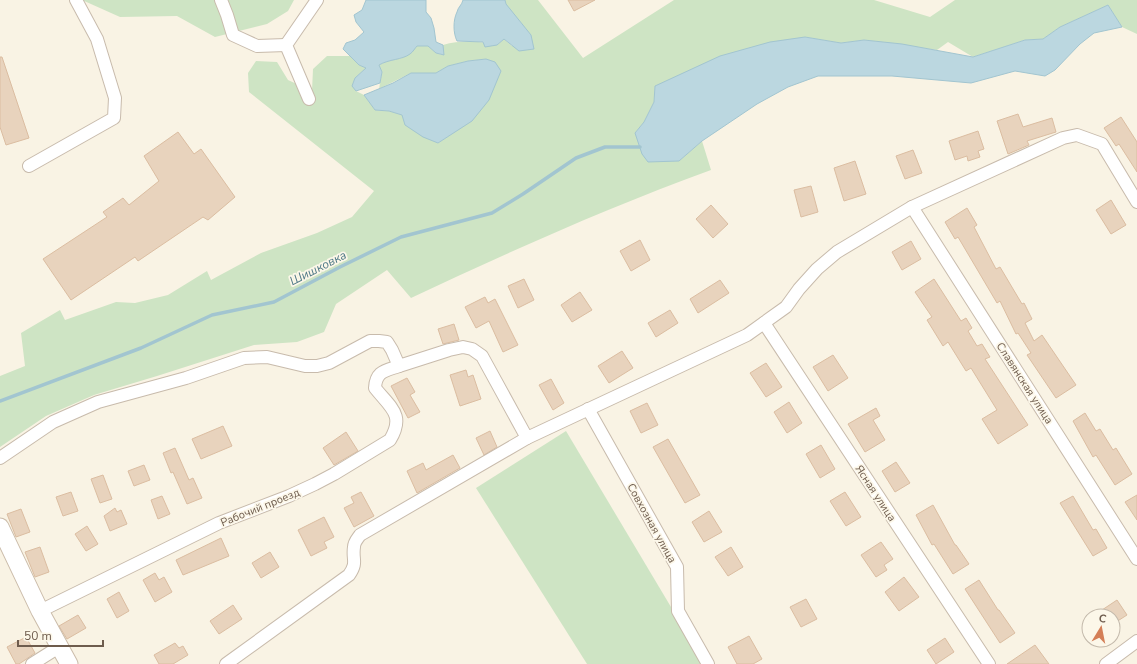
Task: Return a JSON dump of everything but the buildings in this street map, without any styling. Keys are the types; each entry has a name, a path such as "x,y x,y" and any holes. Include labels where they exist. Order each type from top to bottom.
{"street":[{"path":"29,166 114,118 116,98 97,39 76,0"},
{"path":"220,0 227,15 233,35 257,46 286,45"},
{"path":"286,45 317,0"},
{"path":"286,45 309,99"},
{"path":"226,664 349,575 354,569 354,546 360,534 527,438 747,335 786,307 799,289 837,252 912,207 1063,138 1078,135 1102,144 1137,202"},
{"name":"Славянская улица","path":"912,207 1137,558"},
{"name":"Ясная улица","path":"764,322 989,664"},
{"path":"0,458 53,422 98,402 186,378 244,358 256,356 267,357 305,366 317,366 329,363 370,341 387,342 399,366 450,350 463,347 472,349 482,356 527,438"},
{"name":"Рабочий проезд","path":"40,611 219,523 289,496 315,484 390,440 394,432 397,419 394,412 375,388 376,380 380,373 399,366"},
{"name":"Совхозная улица","path":"588,409 677,567 678,611 708,664"},
{"path":"0,527 40,611 69,664"},
{"path":"1106,664 1137,641"},
{"path":"32,664 59,647"}],"green space":[{"path":"82,0 294,0 288,11 267,24 215,37 177,16 120,17"},
{"path":"505,0 538,0 583,58 674,0 874,0 930,17 955,0 1137,0 1137,34 1122,27 1108,5 1060,27 1043,39 1025,40 973,57 948,42 937,50 864,40 841,43 805,37 655,86 654,102 644,122 635,133 679,161 702,141 711,170 635,199 560,231 411,298 387,270 336,304 324,332 297,342 254,345 94,395 46,416 0,447 0,376 25,366 21,333 60,310 65,320 116,302 135,303 168,295 207,271 211,280 261,253 317,233 352,217 374,191 249,92 248,73 256,61 277,62 288,80 312,91 313,69 327,56 350,56 359,65 366,68 355,78 353,86 356,91 364,95 375,110 389,111 403,115 438,143 453,133 486,59 468,61 448,66 436,73 411,73 379,89 382,72 379,65 387,61 402,58 417,46 428,46 436,53 443,55 443,45 456,42 477,42 497,45 504,39 512,46"},
{"path":"566,431 705,664 587,664 476,488"}],"water":[{"path":"366,0 426,0 426,12 431,18 436,42 443,45 444,55 436,53 428,46 417,46 407,56 379,65 382,72 380,83 356,91 352,86 355,78 366,68 359,65 343,49 346,43 355,40 364,32 356,22 354,15 362,10"},
{"path":"463,0 505,0 506,4 531,35 534,49 519,51 504,39 497,45 485,47 483,42 457,41 454,23"},
{"path":"1108,5 1122,27 1094,33 1080,44 1055,70 1045,76 1015,71 971,83 892,76 818,76 788,87 757,104 702,141 679,161 648,162 642,154 635,133 644,122 654,102 655,86 720,56 770,42 805,37 841,43 864,40 902,44 973,57 1025,40 1043,39 1060,27"},
{"path":"486,59 495,62 501,71 489,100 472,121 438,143 423,137 405,125 402,115 389,111 375,110 364,95 393,83 411,73 436,73 448,66 468,61"}],"waterway":[{"name":"Шишковка","path":"0,401 141,348 212,315 274,302 401,237 492,213 576,158 605,147 640,147"}]}
